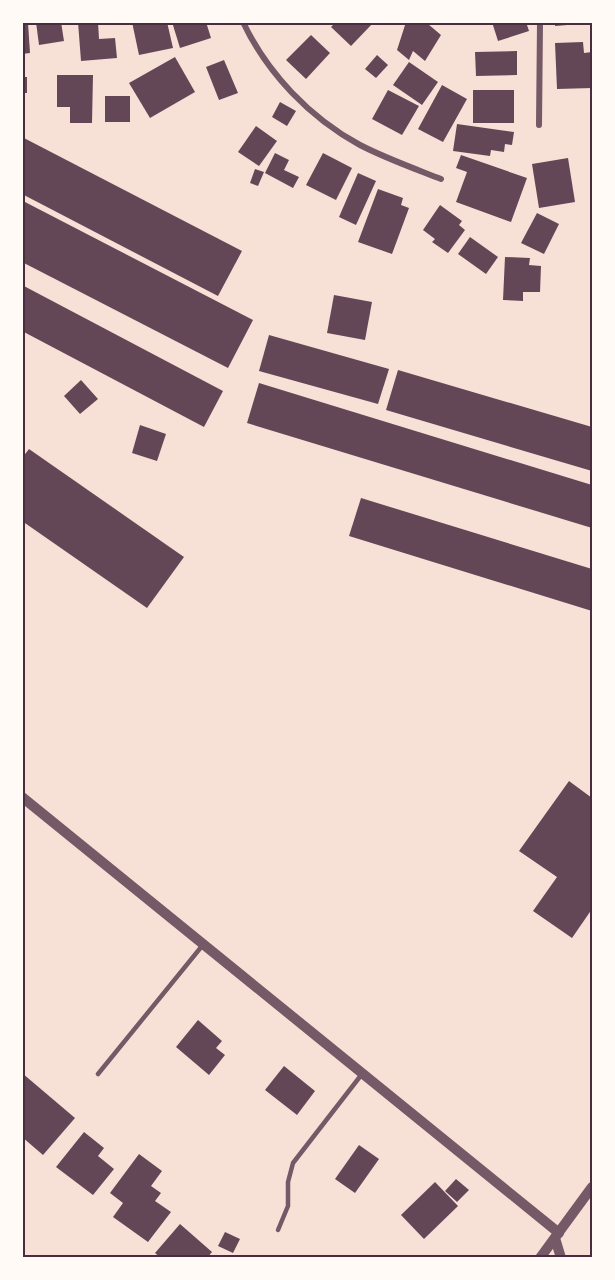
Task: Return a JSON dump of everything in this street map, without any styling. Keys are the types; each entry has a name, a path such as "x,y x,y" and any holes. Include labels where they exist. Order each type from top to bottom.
{"street":[{"path":"243,22 279,78 317,116 358,144 441,179"},
{"path":"540,22 540,125"},
{"path":"22,797 557,1235 561,1257"},
{"path":"540,1257 592,1187"},
{"path":"80,1257 99,1257"}],"lane":[{"path":"98,1074 203,945"},
{"path":"278,1230 288,1206 288,1182 292,1163 362,1074"}],"building":[{"path":"36,22 61,22 64,41 39,45"},
{"path":"78,22 98,22 99,39 115,38 117,58 81,61"},
{"path":"132,22 167,22 173,48 139,55"},
{"path":"172,22 206,22 211,38 180,48"},
{"path":"336,22 374,22 351,46 331,27"},
{"path":"406,22 429,22 428,24 441,35 425,61 413,51 409,60 397,50"},
{"path":"492,22 526,22 529,31 498,41"},
{"path":"555,22 580,22 580,24 555,26"},
{"path":"28,23 30,53 22,54 22,24"},
{"path":"311,35 330,53 306,79 286,60"},
{"path":"583,42 584,53 592,52 592,88 557,89 555,43"},
{"path":"517,51 517,75 476,76 475,52"},
{"path":"377,55 388,65 376,78 365,69"},
{"path":"175,57 195,92 150,118 129,83"},
{"path":"224,60 238,93 219,100 206,67"},
{"path":"409,62 438,82 422,105 393,85"},
{"path":"57,75 93,75 92,123 70,123 70,107 57,107"},
{"path":"22,77 27,77 27,93 22,93"},
{"path":"442,85 467,99 443,142 418,129"},
{"path":"388,90 419,106 402,135 372,119"},
{"path":"473,90 514,90 514,123 473,123"},
{"path":"105,96 130,96 130,122 105,122"},
{"path":"280,102 296,111 287,126 272,117"},
{"path":"457,124 514,132 512,145 505,144 504,152 491,150 490,156 453,151"},
{"path":"256,126 277,141 259,166 238,152"},
{"path":"22,137 242,251 218,296 22,194"},
{"path":"275,153 289,160 284,170 299,177 293,188 265,173"},
{"path":"323,153 352,168 336,200 306,185"},
{"path":"461,155 527,178 511,222 456,202 467,172 456,168"},
{"path":"568,158 575,202 539,208 532,164"},
{"path":"255,169 264,172 258,186 250,183"},
{"path":"358,173 376,181 356,225 339,217"},
{"path":"378,189 403,198 401,205 409,208 392,254 358,242"},
{"path":"25,202 253,320 228,368 22,262 22,207"},
{"path":"440,205 462,221 459,225 465,230 448,253 432,242 435,239 423,230"},
{"path":"537,213 559,224 544,254 521,243"},
{"path":"470,237 498,257 486,274 458,254"},
{"path":"505,257 530,258 529,265 541,266 540,292 523,292 523,301 503,300"},
{"path":"22,285 223,391 204,427 22,331"},
{"path":"334,295 372,302 365,340 327,333"},
{"path":"269,335 389,369 378,404 259,371"},
{"path":"398,370 592,427 592,471 386,410"},
{"path":"81,380 98,399 80,414 64,396"},
{"path":"259,383 592,485 592,528 247,423"},
{"path":"140,425 166,434 157,461 132,453"},
{"path":"29,449 184,557 147,608 22,521 22,458"},
{"path":"361,498 592,569 592,611 349,536"},
{"path":"569,781 592,798 592,909 572,938 533,911 557,877 519,851"},
{"path":"198,1020 222,1041 216,1048 225,1055 209,1075 176,1047"},
{"path":"284,1066 315,1091 297,1115 265,1090"},
{"path":"22,1073 75,1118 43,1155 22,1137"},
{"path":"84,1132 104,1148 98,1156 114,1169 93,1195 56,1167"},
{"path":"359,1145 379,1159 355,1193 335,1179"},
{"path":"139,1154 162,1171 151,1186 161,1193 155,1201 171,1212 148,1242 113,1217 123,1203 110,1193"},
{"path":"456,1179 469,1190 457,1202 445,1191"},
{"path":"435,1182 458,1206 424,1239 401,1215"},
{"path":"180,1224 212,1252 207,1258 161,1258 155,1253"},
{"path":"225,1232 240,1239 233,1253 218,1246"}]}
